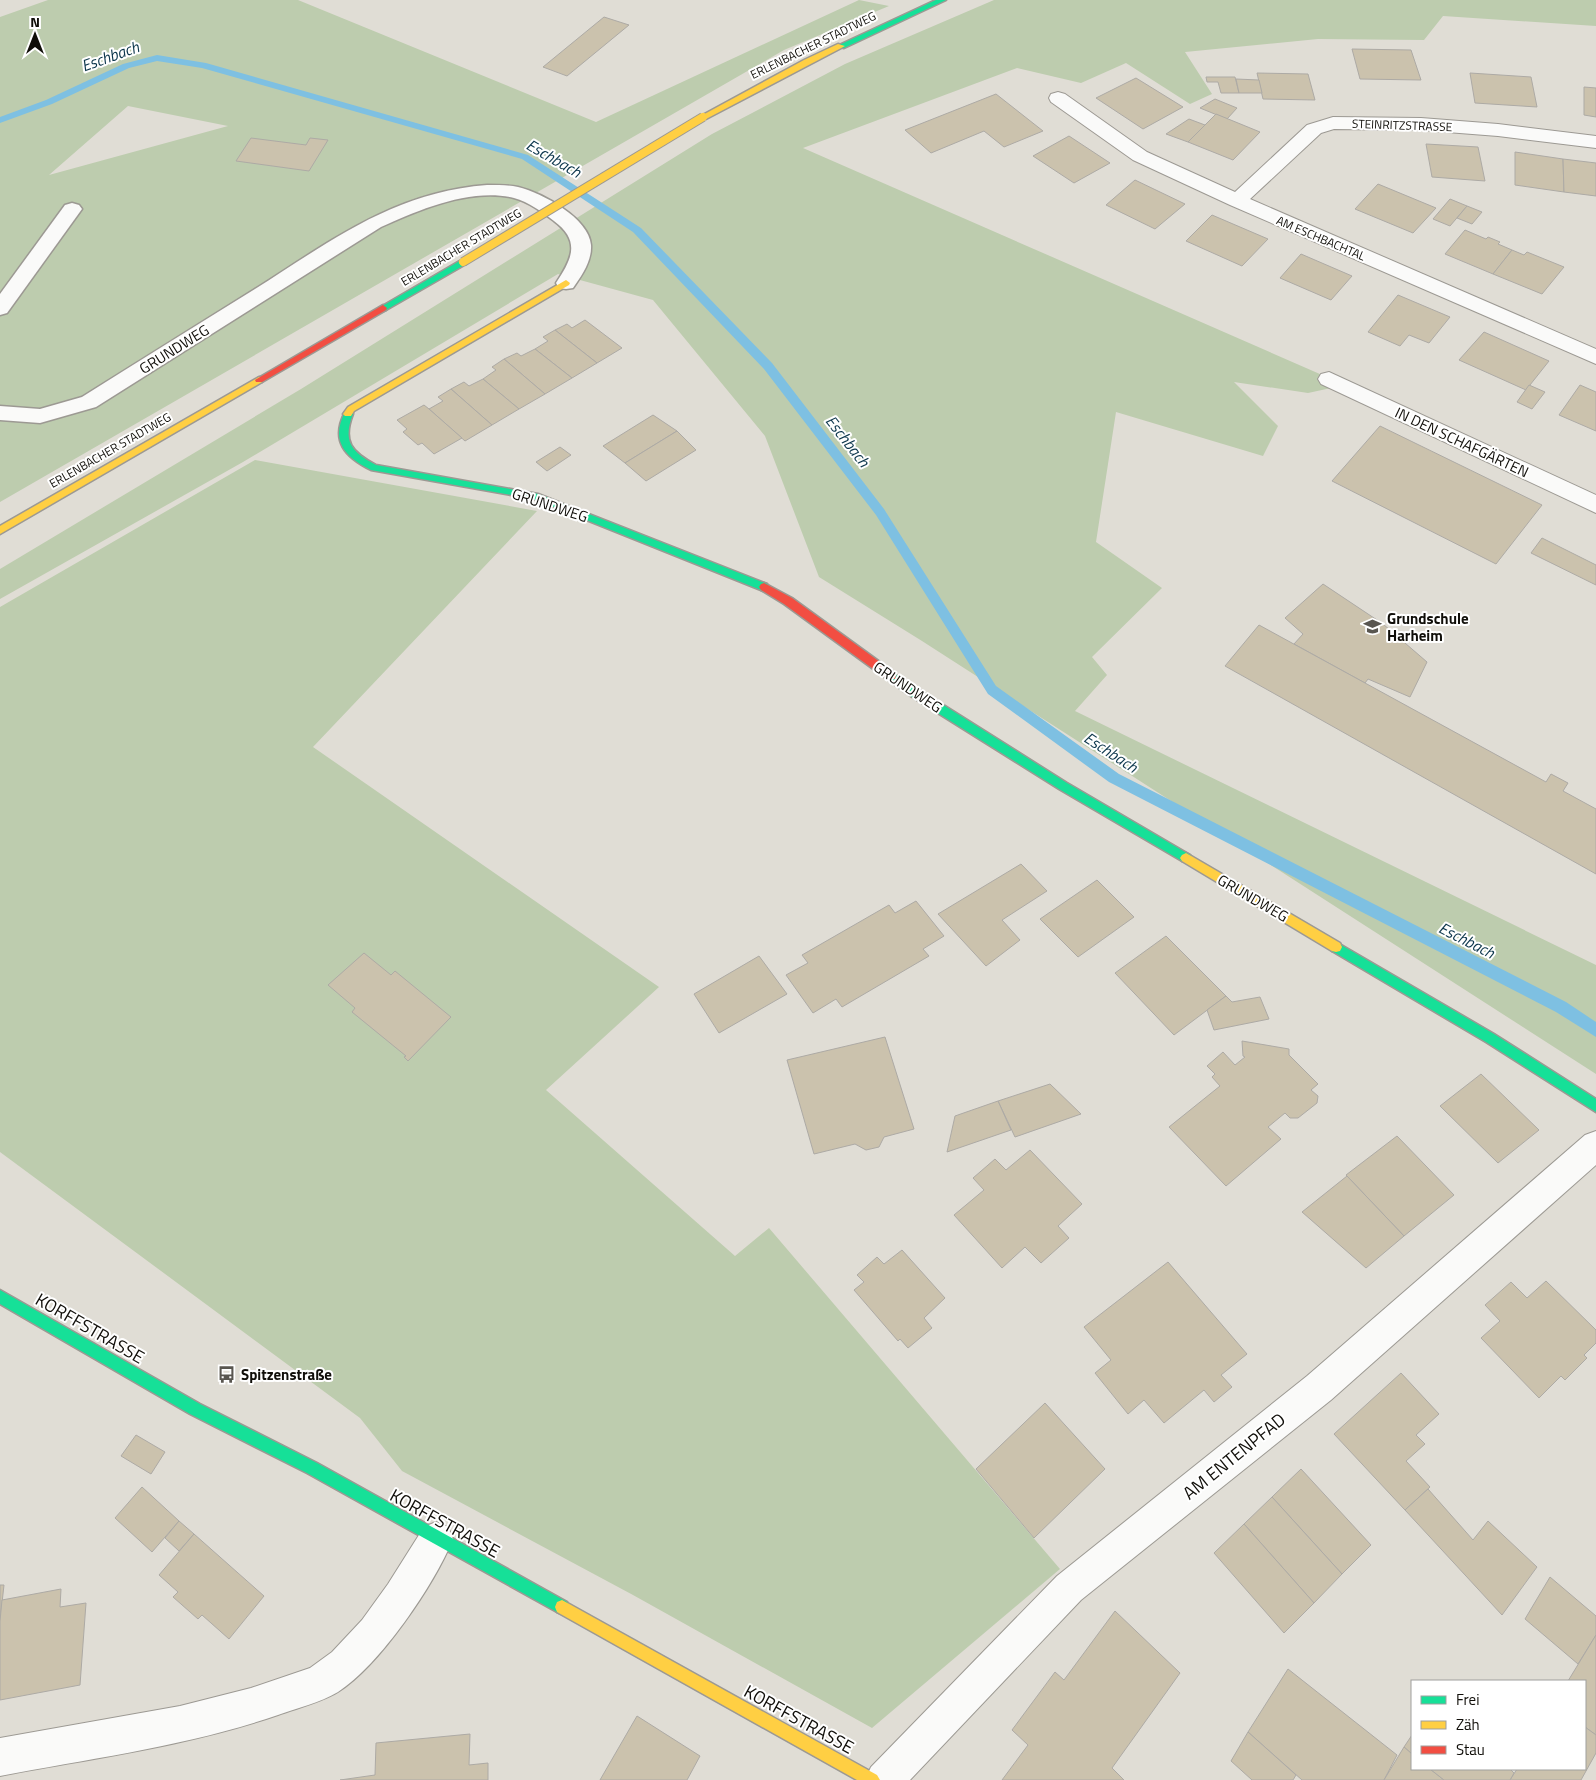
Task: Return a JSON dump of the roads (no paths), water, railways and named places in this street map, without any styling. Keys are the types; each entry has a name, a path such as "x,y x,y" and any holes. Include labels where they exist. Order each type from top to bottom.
{"street":[{"name":"ERLENBACHER STADTWEG","path":"0,530 462,262 703,117 807,62 942,0"},
{"name":"AM ESCHBACHTAL","path":"1058,98 1140,156 1238,201 1596,356"},
{"name":"STEINRITZSTRASSE","path":"1238,201 1314,129 1333,123 1420,124 1498,130 1596,142"},
{"name":"GRUNDWEG","path":"566,283 351,409 344,420 342,431 344,442 351,454 359,461 374,468 535,496 756,583 788,601 913,692 1063,786 1490,1038 1596,1106"},
{"name":"IN DEN SCHAFGÄRTEN","path":"1328,379 1596,505"},
{"name":"AM ENTENPFAD","path":"884,1780 1069,1588 1319,1388 1596,1145"},
{"name":"KORFFSTRASSE","path":"0,1297 195,1409 312,1468 872,1780"},
{"path":"0,1756 214,1718 326,1679 366,1644 401,1596 436,1538"}],"lane":[{"name":"GRUNDWEG","path":"0,413 40,416 89,402 374,223 426,202 470,192 504,191 524,195 540,202 572,226 578,234 581,248 580,262 566,283"},
{"path":"0,308 72,209"}],"waterway":[{"name":"Eschbach","path":"0,120 49,102 126,66 157,58 203,65 525,157 637,230 768,366 880,512 992,690 1114,778 1561,1007 1596,1030"}],"place":[{"name":"Grundschule Harheim","path":"1373,627"},
{"name":"Spitzenstraße","path":"227,1374"}]}
